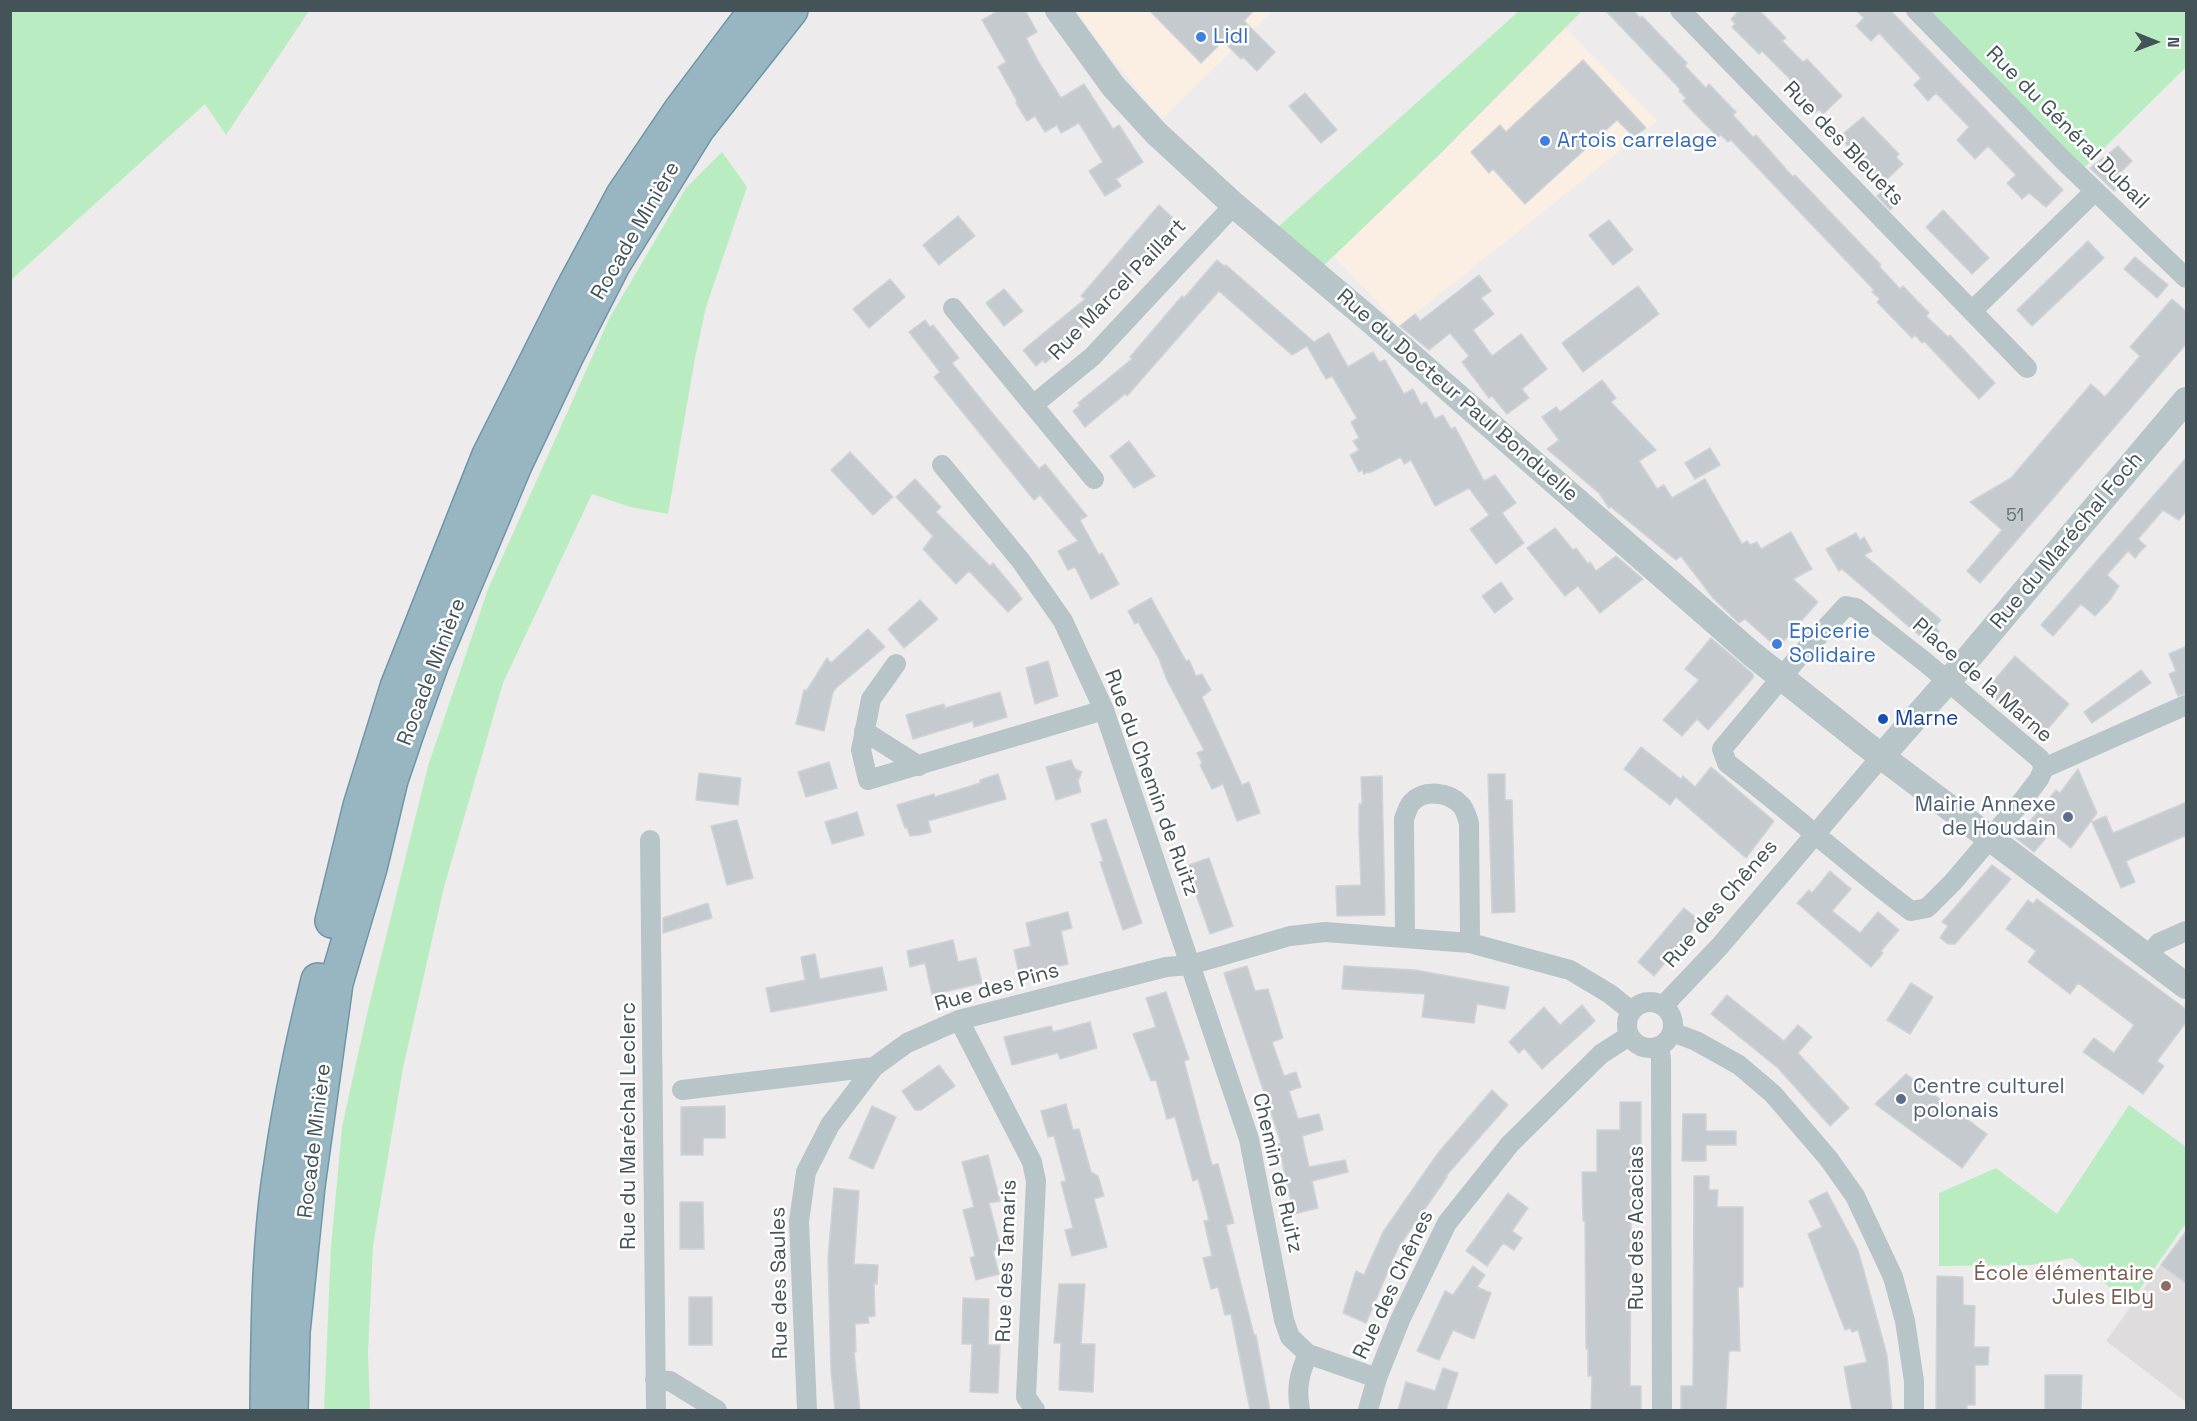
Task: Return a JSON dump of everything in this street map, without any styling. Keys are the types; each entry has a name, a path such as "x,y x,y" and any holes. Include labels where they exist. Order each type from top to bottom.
{"highway":[{"name":"Rocade Minière","path":"267,1410 271,1265 280,1165 306,1025 360,806 396,687 489,455 571,292 623,195 680,111 756,10"},
{"name":"Rocade Minière","path":"291,1410 293,1332 308,1186 336,983 370,868 391,780 432,663 515,465 613,265 698,128 791,10"}],"street":[{"name":"Rue du Docteur Paul Bonduelle","path":"1058,10 1113,86 1156,133 1234,206 1370,320 1782,678 1881,757 2187,987"},
{"name":"Rue des Bleuets","path":"1680,10 2027,368"},
{"name":"Rue du Général Dubail","path":"1916,10 2095,191 2187,278"},
{"path":"1972,311 2095,191"},
{"name":"Rue Marcel Paillart","path":"1033,405 1092,357 1234,206"},
{"path":"953,308 1094,479"},
{"name":"Rue du Maréchal Foch","path":"1881,757 2187,400"},
{"name":"Rue du Chemin de Ruitz","path":"942,465 1021,561 1063,621 1104,710 1190,965"},
{"name":"Place de la Marne","path":"1846,606 1856,608 1948,681 2040,759 2044,768 2040,779 1953,882 1927,908 1911,911 1853,867 1845,857 1727,763 1722,749 1846,606"},
{"path":"896,664 871,699 861,750 868,780 1104,710"},
{"path":"2044,768 2187,705"},
{"path":"864,731 920,766"},
{"name":"Rue des Chênes","path":"1663,1006 1720,946 1881,757"},
{"path":"1405,937 1404,819 1411,802 1433,793 1447,795 1461,805 1469,823 1470,943"},
{"name":"Rue du Maréchal Leclerc","path":"650,840 656,1410"},
{"path":"2147,957 2159,943 2187,931"},
{"name":"Rue des Pins","path":"682,1090 874,1067 907,1043 959,1020 1166,967 1190,965 1290,936 1325,932 1470,943 1570,970 1610,994 1631,1011"},
{"name":"Chemin de Ruitz","path":"1190,965 1249,1139 1284,1320 1290,1337 1308,1354 1377,1378"},
{"path":"1665,1039 1671,1018 1663,1006 1646,1002 1631,1011 1627,1023 1629,1036 1635,1043 1651,1048 1665,1039 1696,1041 1739,1065 1773,1094 1828,1158 1855,1196 1893,1277 1905,1321 1914,1381 1914,1410"},
{"name":"Rue des Tamaris","path":"959,1020 1032,1162 1036,1181 1026,1397 1035,1410"},
{"name":"Rue des Chênes","path":"1368,1410 1377,1378 1400,1320 1447,1223 1510,1144 1601,1054 1629,1036"},
{"name":"Rue des Acacias","path":"1662,1410 1661,1071 1665,1039"},
{"name":"Rue des Saules","path":"807,1410 799,1221 806,1172 830,1125 874,1067"},
{"path":"1300,1410 1297,1385 1299,1372 1308,1354"},
{"path":"655,1380 670,1381 717,1410"}],"shaded area":[{"path":"1077,11 1272,11 1162,119 1100,44"},
{"path":"1564,27 1657,121 1401,325 1397,324 1334,256 1439,155"},
{"name":"École élémentaire Jules Elby","path":"2186,1230 2186,1402 2106,1341"}],"green space":[{"path":"11,10 309,11 226,135 205,104 11,280"},
{"path":"1519,11 1582,11 1439,155 1315,274 1269,235"},
{"path":"1916,11 2186,11 2186,67 2078,174"},
{"path":"722,152 747,187 706,307 668,514 630,507 592,494 503,683 444,887 403,1068 373,1246 368,1353 370,1410 324,1410 331,1247 342,1127 366,1018 428,766 488,589 610,317 686,188"},
{"path":"2129,1105 2186,1147 2186,1223 2130,1303 2072,1258 2031,1265 1939,1266 1939,1193 1996,1168 2057,1214"}],"building":[{"path":"1000,10 1025,10 1037,32 1026,38 1061,98 1084,84 1113,129 1119,125 1143,162 1116,179 1121,186 1105,196 1089,171 1103,162 1079,123 1061,133 1057,125 1045,132 1035,116 1027,121 1016,103 998,67 1006,62 982,20"},
{"name":"Lidl","path":"1149,10 1254,10 1244,21 1275,52 1257,71 1223,41 1201,63"},
{"path":"1605,10 1633,10 1640,18 1642,16 1687,63 1685,66 1706,88 1709,84 1736,112 1733,115 1753,137 1756,135 1793,177 1795,175 1881,265 1879,266 1900,289 1903,286 1929,313 1926,316 1948,337 1950,335 1995,383 1979,399 1924,341 1922,343 1915,335 1912,338 1877,302 1880,299 1872,292 1874,290 1731,140 1728,142 1721,135 1718,137 1683,101 1686,98 1679,91 1680,89"},
{"path":"1740,10 1759,10 1786,38 1782,41 1803,62 1807,59 1842,96 1823,114 1819,109 1815,113 1789,86 1792,82 1788,77 1762,51 1759,54 1732,27 1735,24 1731,19"},
{"path":"1856,10 1890,10 2063,190 2046,207 2029,193 2022,199 2007,183 2016,175 1988,146 1975,159 1957,140 1969,127 1936,93 1928,101 1914,85 1921,78 1879,33 1871,41 1856,26 1864,18"},
{"name":"Artois carrelage","path":"1583,60 1646,128 1634,137 1617,120 1525,204 1493,169 1489,173 1471,152 1500,125 1506,132"},
{"path":"1305,93 1337,130 1321,143 1289,106"},
{"path":"1863,117 1899,154 1896,157 1903,164 1883,183 1845,143 1848,141 1844,133"},
{"path":"2118,146 2132,161 2120,173 2126,179 2114,191 2090,168"},
{"path":"1889,186 1901,199 1890,210 1877,196"},
{"path":"1159,205 1174,219 1168,226 1170,228 1076,334 1078,336 1045,363 1043,360 1036,366 1023,350 1085,299 1081,296"},
{"path":"1943,210 1989,258 1972,274 1926,227"},
{"path":"958,216 975,236 939,265 923,245"},
{"path":"1609,220 1633,250 1613,265 1589,235"},
{"path":"2088,241 2104,258 2032,326 2017,310"},
{"path":"2135,257 2168,285 2157,298 2124,269"},
{"path":"1217,260 1224,266 1226,265 1314,342 1329,333 1348,367 1373,352 1379,362 1385,360 1404,394 1413,389 1421,405 1426,402 1435,419 1443,415 1451,429 1455,427 1484,481 1495,475 1516,503 1502,513 1524,543 1496,564 1470,529 1489,515 1469,488 1435,506 1411,460 1404,464 1401,457 1369,473 1364,474 1362,470 1359,472 1350,455 1359,450 1353,441 1359,438 1351,422 1357,418 1332,376 1326,379 1307,346 1292,355 1219,291 1127,396 1125,394 1085,427 1073,411 1080,405 1078,403 1132,359 1130,357 1182,296 1184,298"},
{"path":"1479,275 1491,291 1481,298 1494,314 1473,330 1492,356 1521,334 1547,369 1522,389 1529,398 1507,414 1492,396 1489,398 1462,362 1469,356 1450,333 1429,350 1400,326 1415,314 1420,321"},
{"path":"890,279 905,297 869,328 853,309"},
{"path":"1638,286 1659,314 1583,372 1562,343"},
{"path":"1004,289 1023,311 1004,326 986,303"},
{"path":"2172,299 2187,312 2187,343 1980,583 1967,571 2002,530 1970,502 2011,478 2091,384 2105,397 2140,356 2130,347"},
{"path":"925,320 930,327 933,325 959,358 952,363 989,409 1039,469 1045,464 1087,516 1080,520 1099,555 1102,553 1119,584 1091,599 1075,567 1068,570 1058,551 1078,541 1040,495 1034,500 934,377 940,372 909,332"},
{"path":"1602,380 1616,398 1611,402 1656,450 1639,461 1657,489 1664,485 1672,498 1705,479 1742,544 1747,541 1750,545 1757,542 1761,549 1791,532 1812,569 1793,579 1818,602 1782,643 1776,638 1772,643 1745,619 1739,623 1713,598 1681,556 1676,560 1611,507 1609,508 1599,493 1547,449 1559,440 1542,417 1556,407 1560,412"},
{"path":"1129,441 1155,476 1134,488 1110,456"},
{"path":"1710,448 1720,465 1695,479 1685,463"},
{"path":"850,452 893,497 873,515 831,470"},
{"path":"2187,457 2187,510 2179,520 2163,510 2138,539 2146,546 2135,558 2128,551 2107,575 2119,586 2110,600 2095,616 2081,604 2053,636 2041,625"},
{"path":"915,479 941,507 936,512 990,566 993,563 1022,599 1008,612 969,571 956,584 923,549 933,536 896,497"},
{"path":"1555,528 1573,550 1576,548 1596,571 1616,556 1643,579 1600,613 1578,586 1565,596 1527,548"},
{"path":"1856,533 1860,540 1864,537 1872,551 1864,555 1941,620 1935,627 1939,631 1928,643 1842,569 1839,571 1826,549"},
{"path":"1501,582 1513,599 1495,613 1482,596"},
{"path":"1151,598 1186,661 1189,660 1196,676 1202,674 1211,690 1202,697 1242,785 1249,782 1260,813 1237,821 1223,784 1212,789 1200,765 1202,763 1197,753 1204,750 1167,680 1159,659 1138,622 1135,624 1128,611"},
{"path":"920,600 938,619 904,648 888,629"},
{"path":"868,629 885,647 833,692 824,731 796,724 804,690 807,690 827,658 831,663"},
{"path":"1711,638 1753,674 1753,678 1708,730 1697,719 1682,736 1663,720 1699,680 1685,669"},
{"path":"2187,646 2187,693 2178,696 2169,674 2176,671 2169,654"},
{"path":"2015,656 2069,704 2040,738 1985,691"},
{"path":"1048,661 1058,696 1035,704 1026,668"},
{"path":"2141,670 2151,683 2092,723 2084,712"},
{"path":"1000,692 1007,717 974,727 973,721 913,739 906,715 944,704 945,708"},
{"path":"1641,747 1681,779 1683,776 1695,787 1711,767 1774,821 1746,858 1676,797 1670,805 1624,769"},
{"path":"1071,760 1075,769 1082,772 1078,781 1081,792 1056,800 1046,767"},
{"path":"829,762 837,788 806,797 798,772"},
{"name":"Mairie Annexe de Houdain","path":"2078,769 2097,813 2071,848 2051,832 2034,852 2016,838 2056,790 2060,793"},
{"path":"699,773 741,778 738,805 696,800"},
{"path":"998,774 1006,799 928,821 931,832 910,836 897,805 934,794 935,797 980,783 980,780"},
{"path":"1488,774 1505,774 1505,800 1512,800 1515,912 1492,913"},
{"path":"1382,776 1385,915 1337,916 1336,886 1361,885 1359,804 1362,804 1361,777"},
{"path":"2187,802 2187,835 2126,861 2135,882 2121,888 2092,822 2106,816 2113,833"},
{"path":"857,812 864,835 832,844 825,822"},
{"path":"1106,819 1142,923 1123,930 1100,862 1103,861 1091,824"},
{"path":"737,820 753,878 727,885 711,826"},
{"path":"1209,858 1233,926 1210,934 1186,866"},
{"path":"1992,865 2011,879 1955,944 1948,944 1940,938 1948,926 1942,922"},
{"path":"1830,871 1851,889 1832,911 1860,933 1878,912 1899,930 1871,967 1797,903 1809,890 1812,893"},
{"path":"2037,899 2187,1010 2187,1021 2157,1061 2164,1066 2143,1094 2083,1052 2094,1038 2114,1053 2134,1025 2078,983 2070,994 2028,962 2036,951 2006,929 2028,900 2033,904"},
{"path":"708,903 712,918 663,933 663,918"},
{"path":"1684,908 1700,921 1654,976 1638,962"},
{"path":"1068,912 1072,928 1061,931 1068,964 1019,975 1014,950 1031,946 1026,923"},
{"path":"953,940 958,962 976,958 982,983 932,995 925,963 910,967 907,951"},
{"path":"815,954 820,979 882,967 887,990 771,1012 766,988 805,980 801,957"},
{"path":"1247,966 1255,991 1268,989 1283,1038 1272,1042 1284,1076 1296,1072 1301,1087 1289,1091 1298,1119 1319,1114 1323,1130 1302,1136 1309,1167 1345,1160 1348,1172 1312,1181 1318,1208 1294,1214 1278,1144 1281,1143 1224,973"},
{"path":"1344,966 1415,970 1509,987 1505,1009 1477,1004 1474,1023 1422,1017 1425,994 1342,989"},
{"path":"1911,983 1933,997 1910,1034 1887,1020"},
{"path":"1166,992 1189,1059 1184,1061 1212,1165 1218,1164 1234,1223 1226,1225 1254,1335 1256,1335 1270,1410 1250,1410 1231,1314 1225,1315 1218,1287 1211,1289 1203,1258 1212,1256 1204,1221 1209,1220 1198,1179 1193,1181 1175,1117 1167,1119 1156,1080 1151,1081 1133,1034 1156,1027 1146,998"},
{"path":"1727,995 1784,1041 1798,1025 1812,1037 1798,1053 1849,1108 1830,1126 1778,1068 1711,1014"},
{"path":"1582,1005 1595,1021 1542,1069 1524,1048 1519,1053 1509,1042 1544,1007 1560,1025"},
{"path":"1090,1022 1097,1048 1060,1059 1058,1053 1012,1065 1004,1037 1051,1026 1053,1032"},
{"path":"939,1065 955,1086 921,1110 915,1110 902,1091"},
{"path":"1906,1074 1987,1134 1962,1168 1875,1104"},
{"path":"1492,1090 1508,1105 1446,1176 1398,1248 1366,1323 1343,1313 1356,1271 1364,1275 1383,1232 1438,1153"},
{"path":"1620,1102 1641,1102 1641,1172 1631,1172 1630,1386 1641,1386 1641,1410 1591,1410 1592,1376 1588,1376 1588,1349 1586,1349 1585,1221 1583,1221 1582,1172 1597,1172 1597,1130 1620,1130"},
{"path":"1066,1104 1073,1130 1079,1129 1091,1172 1098,1176 1104,1196 1094,1199 1107,1247 1072,1256 1065,1230 1073,1228 1061,1182 1066,1181 1054,1136 1048,1137 1041,1111"},
{"path":"725,1106 725,1138 703,1138 703,1155 681,1155 681,1107"},
{"path":"872,1106 896,1117 873,1169 849,1158"},
{"path":"1683,1114 1706,1114 1706,1131 1736,1131 1736,1145 1706,1145 1706,1161 1682,1161"},
{"path":"988,1155 1000,1201 989,1203 1001,1249 993,1251 999,1274 976,1280 970,1258 975,1256 963,1210 974,1207 962,1162"},
{"path":"1694,1176 1709,1176 1709,1190 1718,1190 1717,1207 1743,1207 1743,1287 1738,1287 1740,1351 1729,1351 1726,1410 1681,1410 1681,1386 1693,1386"},
{"path":"834,1188 859,1191 854,1264 878,1265 877,1284 874,1283 875,1316 868,1317 869,1323 855,1324 856,1352 854,1352 860,1410 835,1410 831,1371 828,1258"},
{"path":"1827,1192 1858,1250 1887,1355 1892,1410 1852,1410 1844,1367 1867,1362 1858,1330 1852,1332 1850,1328 1845,1330 1808,1234 1822,1227 1809,1201"},
{"path":"1508,1193 1528,1208 1512,1231 1522,1238 1514,1250 1503,1243 1487,1266 1466,1251"},
{"path":"680,1202 703,1202 704,1249 680,1249"},
{"path":"2187,1230 2187,1284 2161,1265"},
{"path":"1473,1266 1485,1275 1477,1287 1491,1293 1474,1339 1453,1330 1439,1360 1417,1351 1445,1291 1453,1295"},
{"path":"1937,1276 1963,1277 1963,1305 1975,1306 1974,1347 1989,1347 1988,1365 1975,1365 1975,1405 1967,1405 1967,1410 1936,1410"},
{"path":"1059,1284 1085,1284 1081,1344 1095,1344 1093,1392 1059,1390 1061,1343 1054,1343"},
{"path":"689,1297 712,1297 712,1345 689,1345"},
{"path":"963,1298 989,1299 988,1345 1000,1345 998,1393 970,1392 972,1344 962,1344"},
{"path":"1443,1368 1458,1373 1446,1410 1398,1410 1406,1382 1435,1391"},
{"path":"2045,1375 2082,1375 2081,1410 2045,1410"}],"place":[{"name":"Lidl","path":"1201,37"},
{"name":"Artois carrelage","path":"1545,141"},
{"name":"Epicerie Solidaire","path":"1777,644"},
{"name":"Marne","path":"1883,719"},
{"name":"Mairie Annexe de Houdain","path":"2068,817"},
{"name":"Centre culturel polonais","path":"1901,1099"},
{"name":"École élémentaire Jules Elby","path":"2166,1286"}]}
